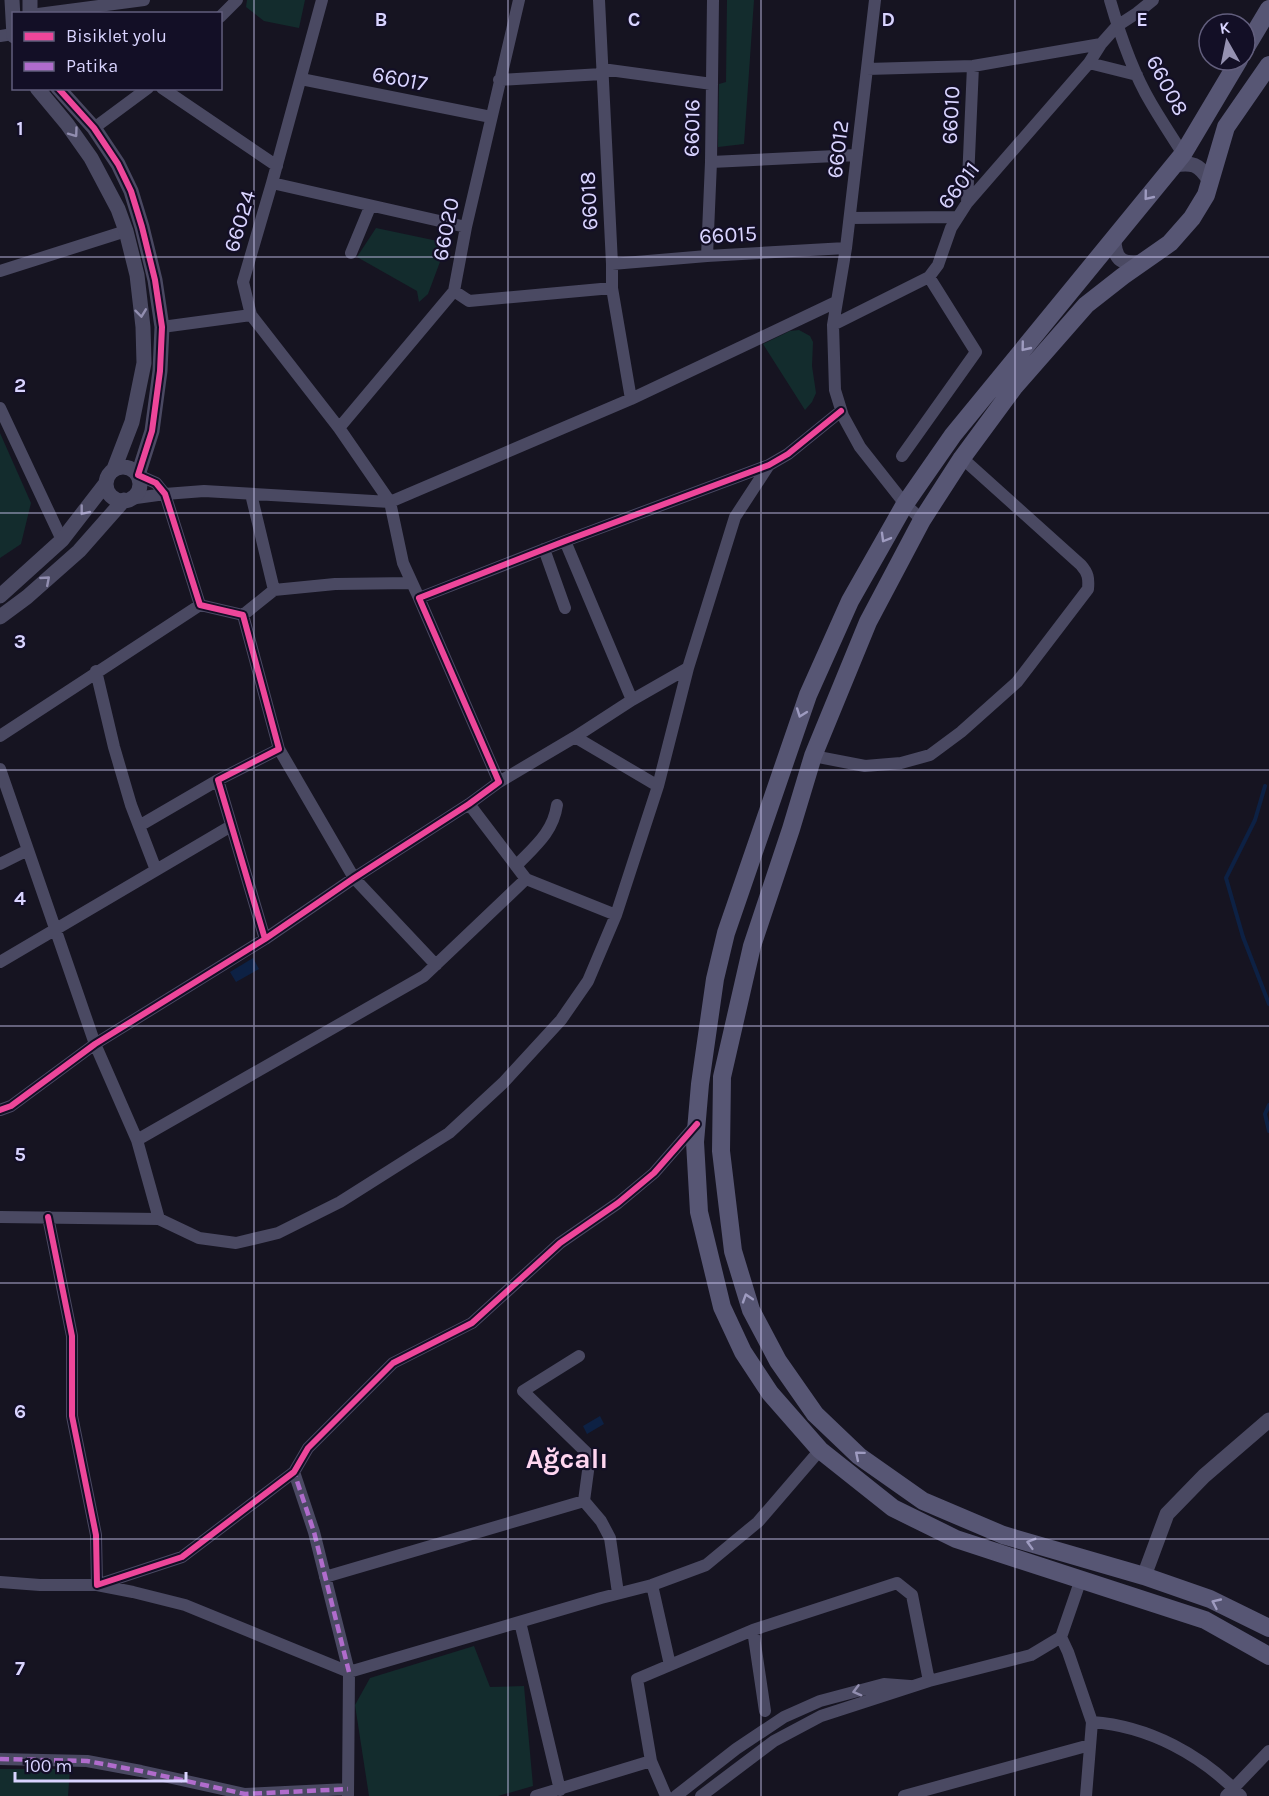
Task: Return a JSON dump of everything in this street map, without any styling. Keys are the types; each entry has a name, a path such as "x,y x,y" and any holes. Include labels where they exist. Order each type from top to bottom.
{"main road":[{"path":"1257,29 1269,9"},
{"path":"1269,65 1226,127 1206,195 1192,218 1170,243 1086,305 1015,386 962,458 922,520 868,622 813,756 752,946 722,1077 721,1151 733,1251 752,1310 777,1361 815,1414 859,1456 923,1501 1003,1535 1144,1576 1210,1599 1269,1628"},
{"path":"1232,72 1178,159 953,435 905,504 850,601 808,695 726,933 715,979 695,1142 699,1212 722,1307 743,1353 770,1393 820,1450 893,1508 936,1530 957,1539 1205,1620 1269,1656"}],"street":[{"path":"53,12 144,0"},
{"path":"222,15 237,0"},
{"name":"66024","path":"322,0 243,282 251,315 339,429 390,502"},
{"name":"66020","path":"339,429 454,291 466,227 519,0"},
{"name":"66018","path":"599,0 612,288 630,399"},
{"name":"66016","path":"707,256 713,0"},
{"name":"66012","path":"875,0 850,218 833,326 835,390 842,411 860,447 905,504 922,520"},
{"name":"66008","path":"1110,0 1117,26 1137,75 1178,159"},
{"name":"66011","path":"929,277 938,265 951,228 967,203 1089,63 1101,44 1117,26 1153,0"},
{"path":"867,69 973,66 1101,44"},
{"path":"1089,63 1137,75"},
{"name":"66010","path":"967,203 973,66"},
{"path":"499,80 602,71 712,84"},
{"name":"66017","path":"301,79 491,117"},
{"path":"39,90 91,158 118,208 137,275 143,327 144,363 132,422 110,476 107,489 113,497 127,500 204,491 390,502 630,399 836,302"},
{"path":"0,616 27,597 79,551 127,500 138,492 140,487 138,476 152,431 160,371 162,327 155,280 131,191 118,164 94,128 60,90"},
{"path":"94,128 145,90"},
{"path":"165,90 277,166"},
{"path":"711,162 857,155"},
{"path":"1178,159 1197,166 1209,180"},
{"path":"272,183 466,227"},
{"path":"351,253 370,207"},
{"path":"850,218 958,217"},
{"path":"0,271 126,231"},
{"path":"1114,238 1114,249 1121,260 1126,263 1144,262"},
{"name":"66015","path":"612,264 846,248"},
{"path":"833,326 929,277 975,352 902,456"},
{"path":"454,291 469,301 612,288"},
{"path":"162,327 251,315"},
{"path":"0,408 62,540"},
{"path":"419,598 769,465 788,454 842,411"},
{"path":"813,756 865,766 901,763 930,754 961,732 1017,682 1088,589 1087,571 962,458"},
{"path":"0,1216 159,1219 199,1238 236,1243 278,1233 340,1202 449,1133 503,1083 561,1020 588,981 616,915 658,786 688,668 735,517 769,465"},
{"path":"0,596 62,540 110,476 124,467 156,483 165,494 200,604"},
{"path":"252,494 274,590"},
{"path":"390,502 403,563 500,782"},
{"path":"565,541 632,700"},
{"path":"544,549 565,608"},
{"path":"243,615 274,590 335,584 412,583"},
{"path":"0,736 200,604 243,615"},
{"path":"243,615 279,749 354,878 435,965"},
{"path":"0,1110 11,1106 95,1044 265,939 500,782 688,668"},
{"path":"96,671 131,805 156,870"},
{"path":"575,738 658,786"},
{"path":"139,826 218,780 279,749"},
{"path":"0,769 95,1044 137,1140 159,1219"},
{"path":"218,780 265,939"},
{"path":"469,804 526,879 616,915"},
{"path":"516,866 548,833 556,815 557,805"},
{"path":"0,962 231,826"},
{"path":"0,864 28,850"},
{"path":"137,1140 424,976 526,879"},
{"path":"98,1585 182,1557 294,1472 308,1448 393,1364 472,1323 560,1243 618,1203 654,1173 697,1124"},
{"path":"48,1217 72,1336 72,1416 96,1535 98,1585"},
{"path":"579,1356 523,1391 590,1456 584,1501 601,1521 610,1538 618,1593"},
{"path":"1144,1576 1167,1514 1203,1476 1269,1420"},
{"path":"0,1582 98,1585 185,1605 349,1672 652,1585 706,1565 758,1522 820,1450"},
{"path":"0,1759 87,1761 245,1794 348,1792 349,1672 314,1532 294,1472"},
{"path":"325,1577 584,1501"},
{"path":"701,1796 774,1741 821,1716 914,1686 1031,1655 1060,1638 1081,1579"},
{"path":"666,1796 651,1761 637,1679 753,1630 897,1583 912,1595 929,1682"},
{"path":"652,1585 670,1665"},
{"path":"520,1622 560,1790"},
{"path":"753,1630 765,1712"},
{"path":"1060,1638 1068,1652 1092,1722 1086,1796"},
{"path":"676,1796 736,1749 784,1717 820,1701 884,1684 914,1686"},
{"path":"1092,1722 1113,1723 1171,1743 1201,1761 1234,1793 1269,1751"},
{"path":"905,1796 1090,1745"},
{"path":"536,1796 651,1761"}],"green space":[{"path":"247,0 305,0 299,28 264,21 246,7"},
{"path":"727,0 754,0 744,144 718,147 719,84 726,82"},
{"path":"376,228 447,243 428,294 419,302 417,291 357,257"},
{"path":"799,330 810,336 813,342 812,366 816,393 805,410 763,344 790,331"},
{"path":"0,433 31,503 21,544 0,558"},
{"path":"474,1646 490,1687 524,1686 533,1786 498,1796 369,1796 355,1705 370,1678"},
{"path":"0,1769 70,1769 68,1796 0,1796"}],"water":[{"path":"253,958 259,969 236,982 230,972"},
{"path":"600,1416 604,1424 587,1434 583,1426"}],"waterway":[{"path":"1265,786 1255,820 1226,878 1243,937 1269,1004"},
{"path":"1269,1105 1265,1114 1269,1131"}],"marked path":[{"path":"296,1469 294,1472 314,1532 349,1672"},
{"path":"0,1759 87,1761 245,1794 348,1789"}],"cycle path":[{"path":"60,90 94,128 118,164 131,191 155,280 162,327 160,371 152,431 138,475 156,483 165,494 200,605 243,615 279,749 218,780 265,939"},
{"path":"0,1110 11,1106 95,1044 265,939 499,782 419,598 769,465 788,454 841,411"},
{"path":"48,1217 72,1336 72,1416 96,1535 97,1585 182,1557 294,1472 308,1448 393,1363 472,1323 560,1243 618,1203 654,1173 697,1124"}],"district":[{"name":"Ağcalı","path":"567,1458"}]}
